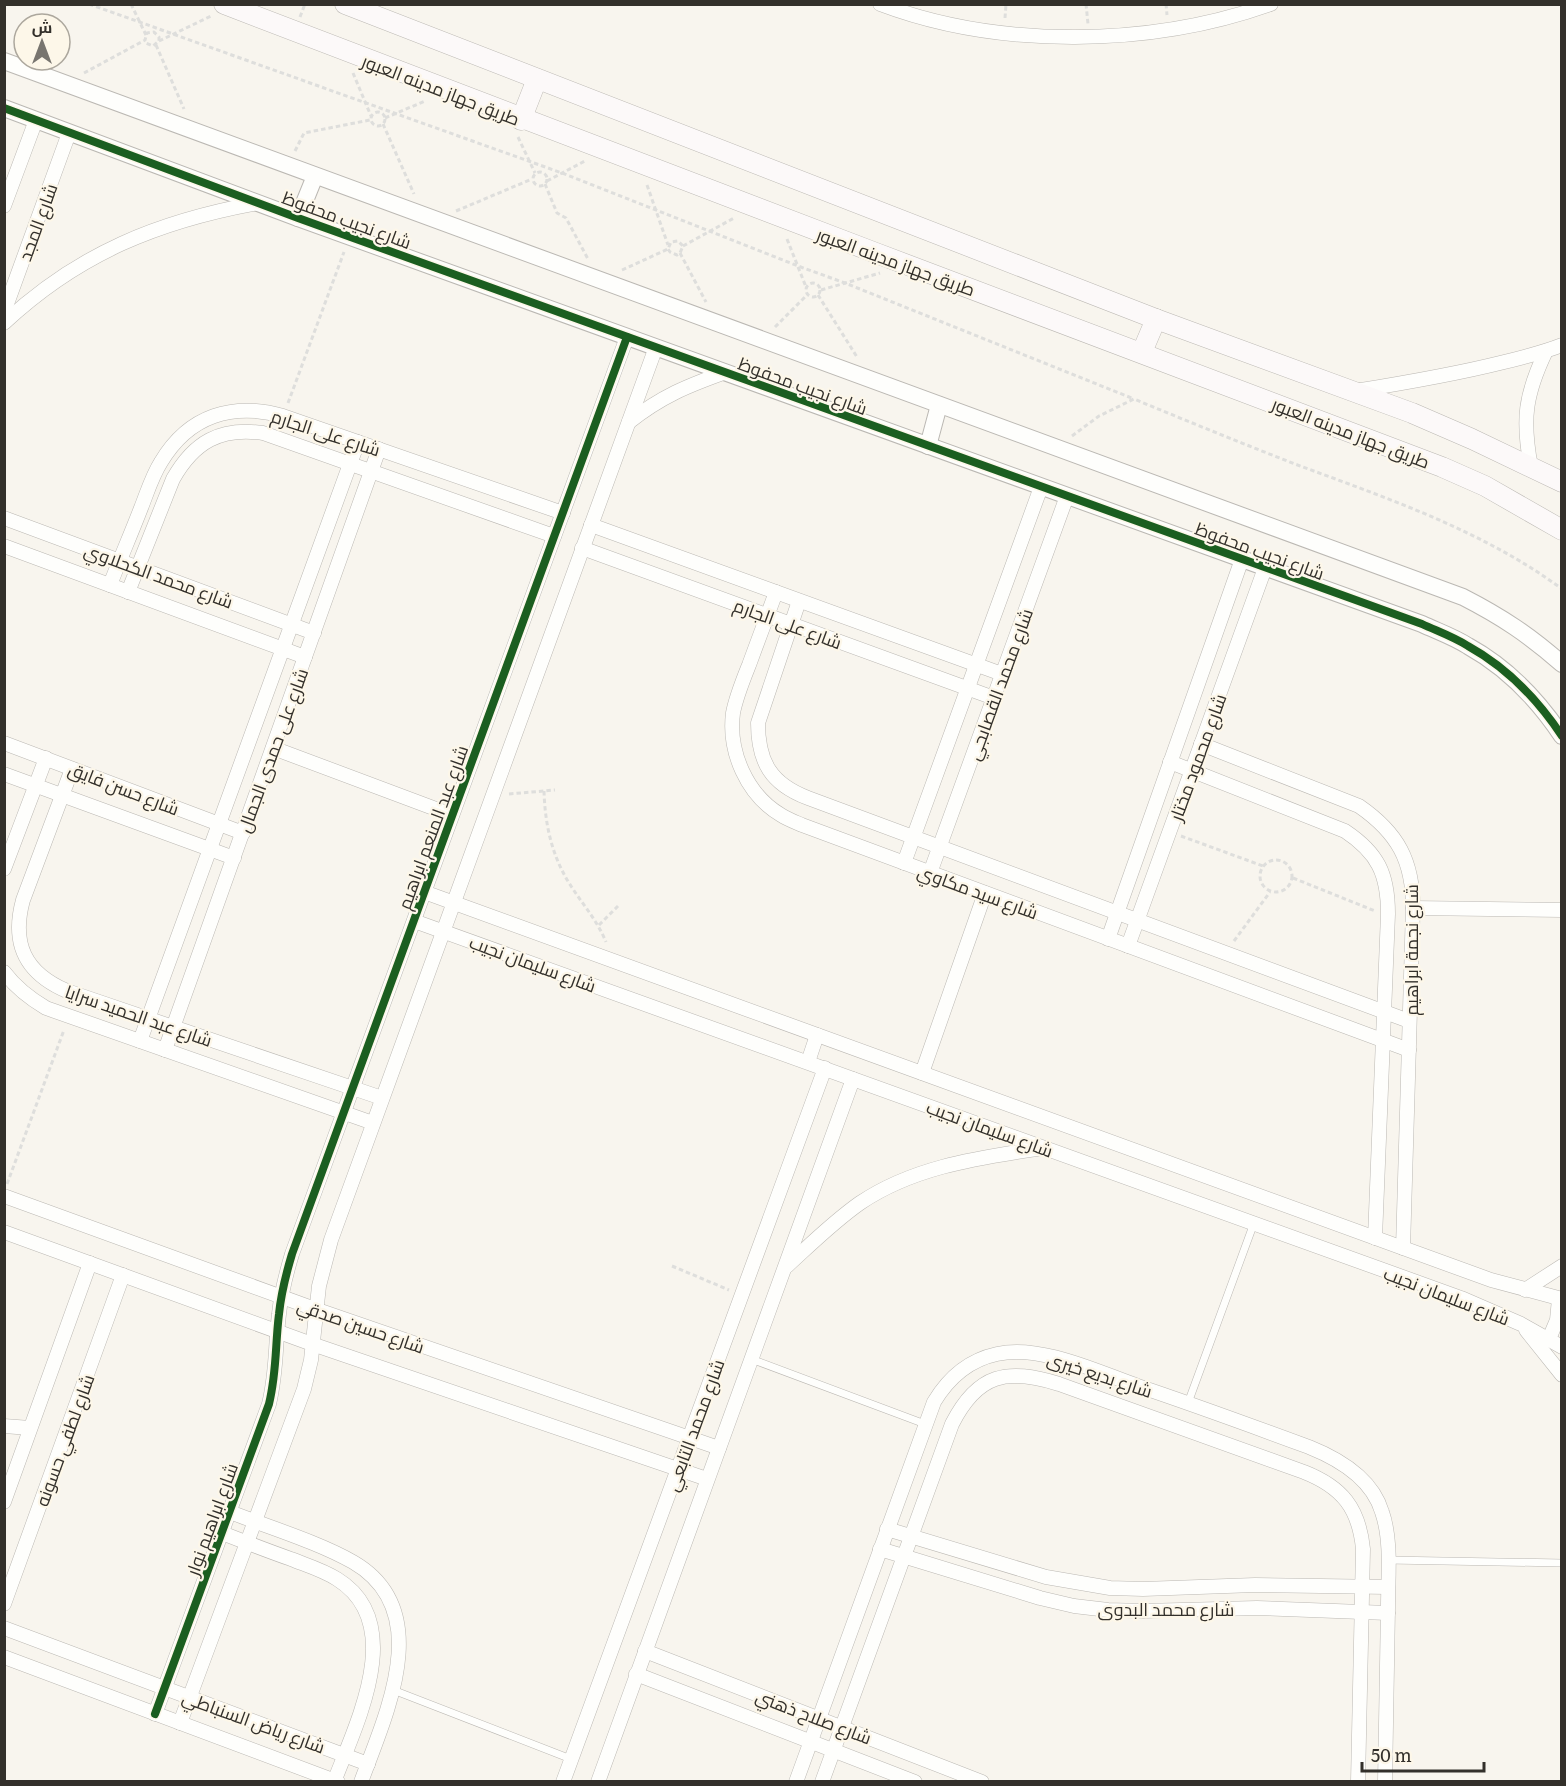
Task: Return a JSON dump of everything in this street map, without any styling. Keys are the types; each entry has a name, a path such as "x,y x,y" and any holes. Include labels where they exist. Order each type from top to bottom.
{"main road":[{"name":"طريق جهاز مدينه العبور","path":"345,4 1156,319 1412,413 1562,482"},
{"name":"طريق جهاز مدينه العبور","path":"226,6 639,165 1442,466 1485,486 1562,530"},
{"path":"514,117 537,79"},
{"path":"1142,352 1156,319"}],"street":[{"path":"880,4 906,14 957,26 1004,33 1060,37 1170,30 1214,21 1271,4"},
{"name":"شارع نجيب محفوظ","path":"4,61 1463,597 1502,617 1537,642 1562,664"},
{"name":"شارع نجيب محفوظ","path":"4,108 298,218 1422,624 1469,646 1511,677 1548,715 1562,736"},
{"name":"شارع المجد","path":"4,206 36,120"},
{"name":"شارع المجد","path":"4,312 69,132"},
{"path":"298,218 315,176"},
{"path":"4,323 28,301 63,276 118,245 177,221 218,210 260,203"},
{"name":"شارع عبد المنعم ابراهيم","path":"277,1331 281,1297 292,1254 627,337"},
{"path":"1350,392 1427,379 1546,351 1562,345"},
{"path":"180,1723 304,1389 324,1262 656,347"},
{"path":"1532,467 1526,438 1526,408 1533,379 1546,351"},
{"path":"628,424 663,398 682,388 726,372"},
{"path":"928,446 939,405"},
{"path":"230,411 232,432"},
{"name":"شارع على الجارم","path":"110,585 159,464 172,445 188,429 208,418 230,411 266,411 283,416 563,513"},
{"name":"شارع على الجارم","path":"128,592 173,479 183,463 196,448 213,438 232,432 263,433 554,537"},
{"name":"شارع على حمدى الجمال","path":"140,1041 358,442"},
{"name":"شارع على حمدى الجمال","path":"165,1050 380,449"},
{"name":"شارع محمد القصابجي","path":"904,863 1041,487"},
{"name":"شارع محمد القصابجي","path":"930,873 1067,496"},
{"name":"شارع محمد الكحلاوي","path":"4,518 314,633"},
{"name":"شارع على الجارم","path":"591,525 1002,674"},
{"name":"شارع محمد الكحلاوي","path":"4,546 305,657"},
{"name":"شارع على الجارم","path":"582,548 994,698"},
{"name":"شارع محمود مختار","path":"1107,939 1242,559"},
{"name":"شارع محمود مختار","path":"1128,946 1265,568"},
{"name":"شارع سيد مكاوي","path":"776,592 733,713 733,737 738,760 748,782 762,800 780,815 930,873 1409,1050"},
{"name":"شارع سيد مكاوي","path":"800,600 758,723 758,742 763,760 781,784 794,793 1409,1022"},
{"name":"شارع حسن فايق","path":"4,743 243,833"},
{"name":"شارع نجمة ابراهيم","path":"1201,744 1359,806 1390,832 1409,868 1413,888 1413,908 1402,1248"},
{"path":"273,748 452,815"},
{"path":"4,869 46,758"},
{"name":"شارع نجمة ابراهيم","path":"1170,762 1327,822 1361,842 1374,856 1383,873 1388,892 1388,914 1375,1238"},
{"name":"شارع عبد الحميد سرايا","path":"72,769 18,918 19,937 24,956 35,971 50,984 382,1098"},
{"name":"شارع حسن فايق","path":"4,774 234,858"},
{"name":"شارع سليمان نجيب","path":"424,892 1402,1248 1525,1290 1560,1299"},
{"path":"922,1073 985,893"},
{"path":"1062,922 1071,896"},
{"path":"1413,908 1562,910"},
{"name":"شارع سليمان نجيب","path":"414,921 1471,1302 1521,1324 1562,1347"},
{"path":"1177,964 1185,938"},
{"path":"1247,990 1255,964"},
{"name":"شارع عبد الحميد سرايا","path":"4,972 28,998 46,1008 373,1123"},
{"path":"808,1062 817,1035"},
{"name":"شارع محمد التابعي","path":"562,1782 825,1068"},
{"name":"شارع محمد التابعي","path":"598,1782 853,1079"},
{"path":"784,1270 831,1225 861,1202 894,1184 928,1170 964,1160 1045,1148"},
{"name":"شارع حسين صدقي","path":"4,1194 281,1297 719,1448"},
{"name":"شارع حسين صدقي","path":"4,1232 312,1344 707,1479"},
{"name":"شارع لطفي حسونه","path":"4,1502 10,1466 30,1428 90,1263"},
{"path":"1525,1290 1562,1266"},
{"name":"شارع لطفي حسونه","path":"4,1604 123,1275"},
{"path":"1549,1339 1557,1320 1560,1299"},
{"path":"1521,1324 1562,1375"},
{"name":"شارع ابراهيم نوار","path":"156,1714 230,1512 273,1386 278,1350 277,1331"},
{"name":"شارع بديع خيرى","path":"796,1782 934,1402 943,1386 959,1371 978,1359 998,1353 1020,1352 1064,1360 1332,1456 1353,1470 1370,1489 1382,1510 1388,1560 1385,1782"},
{"name":"شارع بديع خيرى","path":"822,1782 952,1424 963,1404 977,1388 996,1378 1017,1374 1059,1384 1320,1479 1335,1488 1347,1501 1356,1516 1363,1549 1358,1782"},
{"path":"4,1426 30,1428"},
{"path":"230,1512 354,1562 376,1579 392,1602 399,1627 399,1649 393,1690 361,1782"},
{"name":"شارع محمد البدوى","path":"887,1530 1046,1576 1110,1588 1255,1585 1388,1587"},
{"path":"222,1533 321,1571 338,1580 355,1593 366,1610 373,1630 372,1669 362,1706 336,1781"},
{"name":"شارع محمد البدوى","path":"880,1549 1040,1598 1074,1606 1143,1611 1257,1608 1388,1613"},
{"name":"شارع رياض السنباطي","path":"4,1628 368,1764"},
{"name":"شارع صلاح ذهني","path":"645,1651 982,1782"},
{"name":"شارع رياض السنباطي","path":"4,1657 336,1781"},
{"name":"شارع صلاح ذهني","path":"636,1674 915,1782"}],"lane":[{"path":"1188,1403 1254,1223"},
{"path":"751,1359 925,1424"},
{"path":"1388,1560 1562,1563"},
{"path":"393,1690 571,1759"}],"path":[{"path":"89,4 562,173 845,283 1274,456 1415,508 1490,544 1562,589"},
{"path":"131,4 146,35"},
{"path":"144,40 149,46 157,43 226,6"},
{"path":"65,84 144,40 150,31 154,32 157,34 157,43 193,131"},
{"path":"344,52 375,126 383,124"},
{"path":"448,92 385,118 383,124 429,218 532,179 535,173"},
{"path":"371,118 373,113 380,112 385,118"},
{"path":"514,117 535,173"},
{"path":"288,166 304,133 371,118"},
{"path":"532,179 538,186 546,183 604,151"},
{"path":"639,165 668,247 673,255 680,253"},
{"path":"535,173 542,172 547,177 546,183 556,213 566,218 599,280 668,247 674,240 683,246"},
{"path":"680,253 683,246 753,208"},
{"path":"778,217 808,294"},
{"path":"283,416 350,236"},
{"path":"680,253 717,324"},
{"path":"808,294 815,297 821,290 906,265"},
{"path":"806,287 814,282 820,286 821,290"},
{"path":"761,340 808,294"},
{"path":"818,295 872,381"},
{"path":"1057,448 1099,416 1134,399"},
{"path":"492,795 555,790"},
{"path":"544,791 547,825 556,858 571,886 599,925 610,959"},
{"path":"1169,832 1263,866"},
{"path":"1278,860 1286,863 1293,878 1288,888 1280,893 1270,892 1262,885 1259,875 1263,866 1270,861 1278,860"},
{"path":"1293,878 1388,914"},
{"path":"1225,953 1270,892"},
{"path":"599,925 618,906"},
{"path":"4,1194 69,1017"},
{"path":"672,1266 741,1296"}],"cycle path":[{"path":"4,108 298,218 1422,624 1482,654 1508,674 1532,697 1562,736"},
{"path":"155,1714 269,1404 281,1299 292,1254 627,337"}]}
